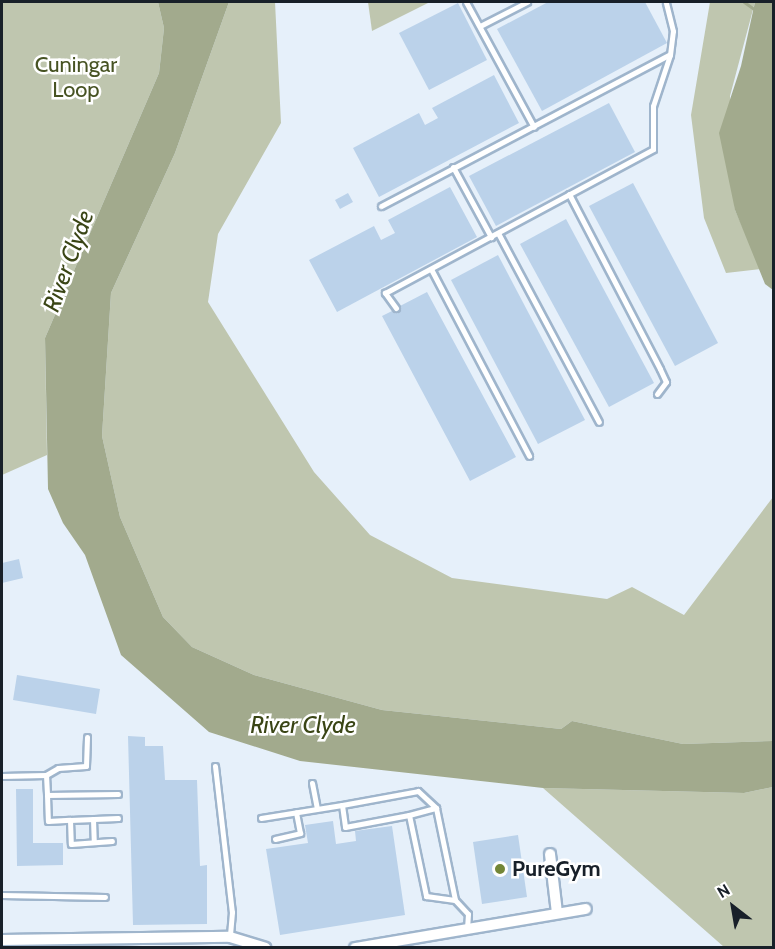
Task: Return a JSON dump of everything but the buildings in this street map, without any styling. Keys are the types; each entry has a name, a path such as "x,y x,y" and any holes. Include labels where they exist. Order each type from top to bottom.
{"street":[{"path":"550,854 557,913"},
{"path":"355,948 586,909"},
{"path":"2,940 230,936 250,940 265,948"}],"lane":[{"path":"466,2 534,127"},
{"path":"480,26 527,2"},
{"path":"396,308 385,293 653,149 653,106 670,55 673,31 666,2"},
{"path":"381,206 670,55"},
{"path":"453,167 491,237"},
{"path":"569,194 666,382 657,394"},
{"path":"498,233 599,422"},
{"path":"431,269 529,456"},
{"path":"2,776 46,775 58,768 86,766 87,737"},
{"path":"215,766 232,912 230,936"},
{"path":"46,775 48,821 118,818"},
{"path":"312,783 316,809"},
{"path":"261,818 418,791 436,808 455,900 468,914 467,928"},
{"path":"47,795 118,794"},
{"path":"342,805 345,827 436,808"},
{"path":"275,839 300,833 296,812"},
{"path":"409,815 426,896 455,900"},
{"path":"93,819 94,842"},
{"path":"70,820 71,844 111,842"},
{"path":"2,895 105,897"}],"green space":[{"name":"Cuningar Loop","path":"2,2 158,2 164,28 159,73 45,338 47,455 2,475"},
{"path":"229,2 275,2 281,123 218,234 208,302 314,472 370,535 452,578 607,599 632,587 684,615 773,497 773,741 683,744 572,721 561,729 382,710 254,675 192,647 163,617 120,517 102,436 111,293 175,153"},
{"path":"368,2 430,2 372,31"},
{"path":"710,2 755,2 730,96 735,210 761,269 726,273 704,218 691,115"},
{"path":"773,787 773,947 724,947 543,788 744,793"}],"water":[{"name":"River Clyde","path":"158,2 229,2 175,153 111,293 102,436 120,517 163,617 192,647 254,675 382,710 561,729 572,721 683,744 773,741 773,787 744,793 543,788 300,761 209,732 121,655 85,555 63,523 48,489 45,338 159,73 164,28"},
{"path":"755,2 773,2 773,290 765,284 735,210 719,133 741,66"}],"waterway":[{"path":"744,2 757,11"}],"place":[{"name":"PureGym","path":"500,869"}]}
